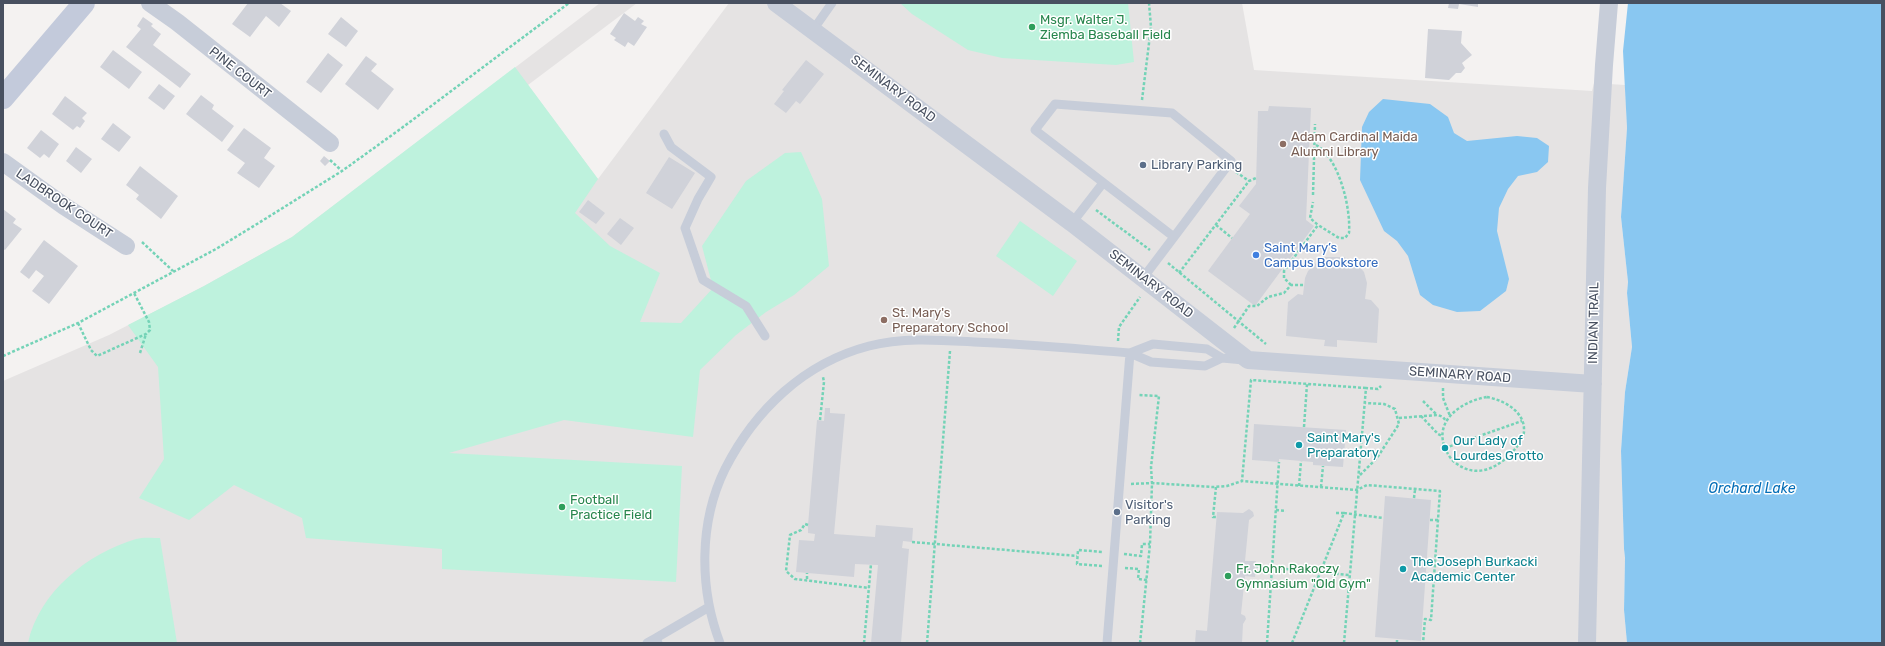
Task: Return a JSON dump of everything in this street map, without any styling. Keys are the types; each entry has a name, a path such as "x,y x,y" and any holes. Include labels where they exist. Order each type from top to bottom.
{"main road":[{"path":"3,98 84,3"}],"street":[{"name":"PINE COURT","path":"150,3 177,22 330,143"},
{"name":"SEMINARY ROAD","path":"776,3 1072,223 1147,281 1223,350 1248,360 1593,384"},
{"name":"INDIAN TRAIL","path":"1587,643 1597,188 1609,3"},
{"name":"LADBROOK COURT","path":"3,162 64,206 132,242"}],"lane":[{"path":"813,30 832,3"},
{"path":"1147,281 1158,257 1174,237 1231,161 1172,113 1055,104 1035,130 1174,237"},
{"path":"664,134 671,147 712,177 698,199 685,228 703,280 746,306 765,336"},
{"path":"1072,223 1103,183"},
{"path":"720,643 709,607 705,576 706,534 715,496 723,473 742,438 760,416 784,391 821,366 843,355 870,346 916,340 950,340 1117,352 1130,352 1153,344 1223,350"},
{"path":"1130,352 1150,362 1205,366 1223,350"},
{"path":"1107,643 1130,352"},
{"path":"647,643 657,640 709,607"}],"path":[{"path":"3,356 78,323 237,237 342,171 400,130 569,3"},
{"path":"1141,111 1151,27 1149,3"},
{"path":"1313,195 1316,145 1315,124"},
{"path":"1313,202 1310,218 1318,225 1339,238 1345,238 1349,233 1350,224 1342,188 1327,153 1316,145"},
{"path":"1179,273 1249,181 1256,178"},
{"path":"1087,204 1179,273 1266,345"},
{"path":"1216,225 1232,238"},
{"path":"1304,285 1291,285 1284,278 1284,271 1318,225"},
{"path":"132,242 173,272"},
{"path":"1117,352 1119,327 1147,281"},
{"path":"1223,350 1249,306 1257,306 1268,297 1284,293 1291,285"},
{"path":"78,323 91,350 97,356 146,334 150,330 149,322 134,293"},
{"path":"140,353 146,334"},
{"path":"927,643 950,340"},
{"path":"1304,427 1309,364"},
{"path":"820,420 824,382 821,366"},
{"path":"1444,374 1443,398 1450,416"},
{"path":"1242,481 1251,380 1368,388 1365,403 1359,476 1354,514 1344,643"},
{"path":"1127,394 1159,396 1151,467 1152,483 1150,544 1140,643"},
{"path":"1475,399 1498,399 1508,404 1517,412 1522,421 1524,430 1521,442 1504,461 1489,469 1472,470 1464,468 1455,464 1445,448 1442,436 1446,421 1450,416 1464,404 1475,399"},
{"path":"1423,401 1446,421"},
{"path":"1359,476 1377,458 1397,428 1399,418 1395,409 1390,406 1365,403"},
{"path":"1399,418 1438,415"},
{"path":"1420,416 1438,434 1442,436"},
{"path":"1445,448 1522,421"},
{"path":"1299,486 1301,461"},
{"path":"1267,643 1279,462"},
{"path":"1321,488 1323,466"},
{"path":"1120,483 1142,485 1152,483 1216,487 1227,486 1242,481 1357,490 1367,485 1440,491 1431,620 1424,619 1423,643"},
{"path":"1216,487 1213,517 1216,517"},
{"path":"1414,498 1415,490"},
{"path":"1276,510 1286,511"},
{"path":"1336,513 1383,518"},
{"path":"1292,643 1344,513"},
{"path":"1430,520 1438,520"},
{"path":"808,525 805,524 801,530 790,535 786,571 795,579 869,588"},
{"path":"912,542 1077,556"},
{"path":"864,643 871,564"},
{"path":"1256,566 1349,575"},
{"path":"807,580 808,573"}],"shaded area":[{"name":"St. Mary's Preparatory School","path":"600,3 637,3 528,85 598,179 729,3 1242,3 1254,70 1592,91 1594,83 1625,85 1627,128 1621,217 1628,282 1627,293 1632,347 1625,392 1621,451 1625,558 1624,610 1627,643 3,643 3,381 109,335 204,286 292,237"}],"green space":[{"name":"Msgr. Walter J. Ziemba Baseball Field","path":"900,3 1128,3 1134,62 1116,65 1002,58 968,50 912,14"},
{"path":"515,67 598,179 575,213 610,246 660,273 640,322 681,323 713,288 702,246 746,181 785,153 801,152 822,199 829,266 794,295 766,312 736,335 700,370 693,437 564,420 449,453 682,466 676,582 442,569 442,549 306,538 302,518 234,485 189,520 139,498 164,459 158,367 128,325 204,286 292,237"},
{"path":"1020,221 1077,261 1053,296 996,256"},
{"path":"160,538 177,643 28,643 34,624 43,607 54,591 68,577 100,554 118,545 136,539"}],"water":[{"name":"Orchard Lake","path":"1628,3 1882,3 1882,643 1627,643 1624,610 1625,558 1621,451 1625,392 1632,347 1627,293 1628,282 1621,217 1627,128 1623,51"},
{"path":"1383,99 1430,104 1448,117 1454,133 1467,141 1517,136 1537,138 1549,146 1548,162 1537,172 1518,176 1508,189 1499,208 1497,231 1509,279 1506,291 1480,311 1457,312 1433,305 1420,295 1408,256 1397,241 1384,231 1360,180 1362,127 1369,112"}],"building":[{"path":"248,3 280,3 291,11 279,27 266,16 250,37 232,24"},
{"path":"1449,3 1478,3 1478,7 1459,4 1458,9 1448,8"},
{"path":"624,13 635,21 638,17 644,21 641,24 647,27 634,46 628,42 625,47 614,40 616,38 610,34"},
{"path":"143,17 153,24 151,26 161,34 153,45 191,74 180,88 126,47 141,29 137,26"},
{"path":"341,17 358,31 346,47 328,34"},
{"path":"1428,29 1462,31 1461,43 1472,55 1462,63 1465,68 1461,73 1456,73 1449,80 1425,78"},
{"path":"113,50 142,72 129,89 100,67"},
{"path":"328,53 343,65 321,93 306,82"},
{"path":"366,56 377,64 371,71 394,89 378,110 345,84"},
{"path":"806,60 824,74 800,104 796,101 786,113 774,104 784,91 782,90"},
{"path":"159,84 175,96 164,110 148,98"},
{"path":"201,95 214,105 212,109 234,126 222,142 186,114"},
{"path":"65,96 87,113 82,118 85,121 80,128 77,126 73,130 52,114"},
{"path":"1269,106 1311,108 1306,220 1314,226 1255,306 1208,271 1250,214 1239,206 1256,184 1258,111 1268,111"},
{"path":"113,123 131,137 119,152 101,139"},
{"path":"244,128 271,148 264,158 275,166 259,188 237,173 245,163 227,150"},
{"path":"41,130 59,144 49,158 44,154 40,158 27,148"},
{"path":"76,147 92,159 81,173 66,161"},
{"path":"324,156 330,161 325,166 320,161"},
{"path":"669,157 695,173 672,209 646,193"},
{"path":"140,166 178,196 161,219 136,199 139,195 126,185"},
{"path":"588,200 605,213 596,224 579,212"},
{"path":"3,209 16,219 13,223 22,229 5,250 3,249"},
{"path":"620,218 634,228 621,245 607,234"},
{"path":"44,240 78,266 49,304 32,291 44,276 36,270 29,279 20,272"},
{"path":"1325,257 1344,257 1357,264 1364,272 1367,283 1365,299 1371,300 1379,309 1377,343 1337,340 1337,347 1324,346 1325,340 1286,336 1288,302 1298,294 1303,295 1305,278 1308,271 1319,260"},
{"path":"825,408 830,408 830,413 845,414 834,534 875,537 876,525 913,528 912,542 903,541 902,548 909,549 901,643 871,643 878,565 855,564 854,577 796,572 799,540 814,541 815,534 808,533 808,525 817,420 824,421"},
{"name":"Saint Mary's Preparatory","path":"1254,424 1346,430 1343,467 1313,465 1313,462 1279,459 1279,462 1252,460"},
{"name":"The Joseph Burkacki Academic Center","path":"1385,496 1431,500 1421,641 1375,637"},
{"name":"Fr. John Rakoczy Gymnasium \"Old Gym\"","path":"1249,509 1253,512 1254,516 1249,520 1245,561 1256,561 1255,577 1245,576 1241,614 1245,616 1246,619 1243,624 1242,643 1195,643 1196,630 1207,631 1217,512 1243,513"}],"place":[{"name":"Msgr. Walter J. Ziemba Baseball Field","path":"1032,27"},
{"name":"Adam Cardinal Maida Alumni Library","path":"1283,144"},
{"name":"Library Parking","path":"1143,165"},
{"name":"Saint Mary’s Campus Bookstore","path":"1256,255"},
{"name":"St. Mary's Preparatory School","path":"884,320"},
{"name":"Saint Mary's Preparatory","path":"1299,445"},
{"name":"Our Lady of Lourdes Grotto","path":"1445,448"},
{"name":"Football Practice Field","path":"562,507"},
{"name":"Visitor's Parking","path":"1117,512"},
{"name":"The Joseph Burkacki Academic Center","path":"1403,569"},
{"name":"Fr. John Rakoczy Gymnasium \"Old Gym\"","path":"1228,576"}]}
